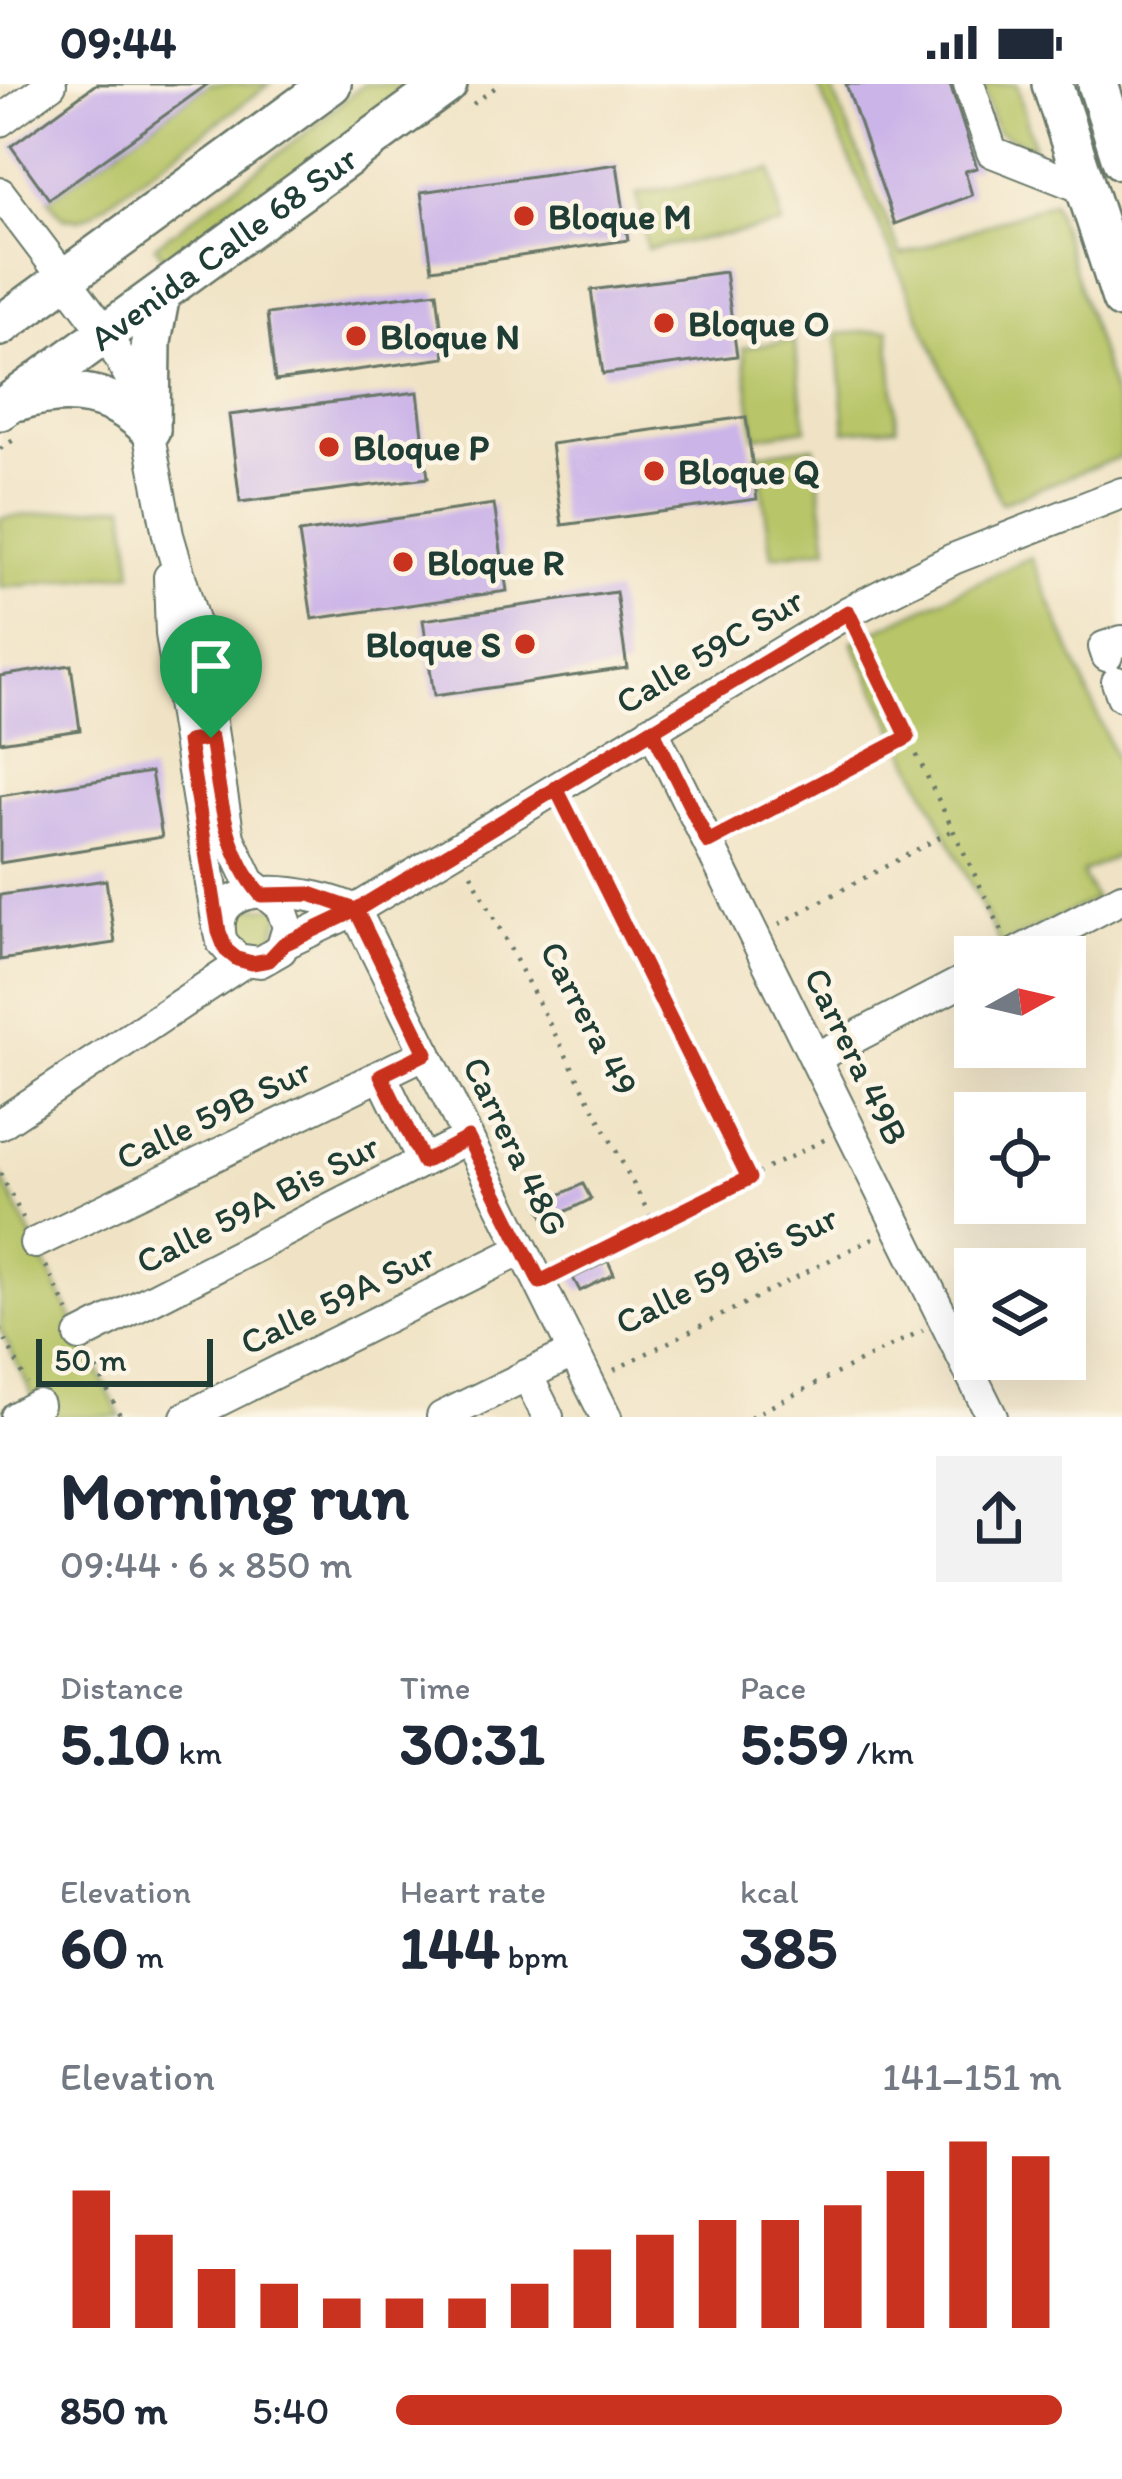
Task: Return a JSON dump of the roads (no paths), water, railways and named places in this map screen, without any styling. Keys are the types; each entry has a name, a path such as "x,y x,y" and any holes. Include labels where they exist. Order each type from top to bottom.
{"main road":[{"name":"Avenida Calle 68 Sur","path":"0,326 332,84"},
{"name":"Avenida Calle 68 Sur","path":"4,407 447,84"},
{"path":"1052,84 1122,299"},
{"path":"1098,84 1122,160"},
{"path":"150,429 151,342 160,294"},
{"path":"4,407 56,392 85,393 120,405 150,429"}],"street":[{"path":"0,121 51,84"},
{"path":"969,84 992,152 1086,188"},
{"path":"0,193 106,334 134,379 150,429 169,535 197,634 199,740 219,932 226,950 244,962"},
{"name":"Calle 59C Sur","path":"284,944 356,910 848,612 953,559 1122,493"},
{"name":"Carrera 49B","path":"652,729 992,1417"},
{"path":"0,1124 244,962 269,960 284,944 286,916 274,900 261,895 232,850 199,740"},
{"path":"173,1012 232,901 248,894 310,894 356,910"},
{"path":"1049,936 1122,898"},
{"name":"Carrera 48G","path":"356,910 606,1417"},
{"path":"814,1058 954,986"},
{"name":"Calle 59B Sur","path":"35,1243 426,1053"},
{"path":"381,1075 423,1162"},
{"name":"Calle 59A Bis Sur","path":"80,1336 468,1138"},
{"name":"Calle 59A Sur","path":"187,1417 523,1250"},
{"name":"Calle 59 Bis Sur","path":"442,1417 574,1352"},
{"path":"527,1375 548,1417"}],"place":[{"name":"Bloque M","path":"524,216"},
{"name":"Bloque O","path":"664,323"},
{"name":"Bloque N","path":"356,336"},
{"name":"Bloque P","path":"329,447"},
{"name":"Bloque Q","path":"654,471"},
{"name":"Bloque R","path":"403,562"},
{"name":"Bloque S","path":"525,644"}]}
